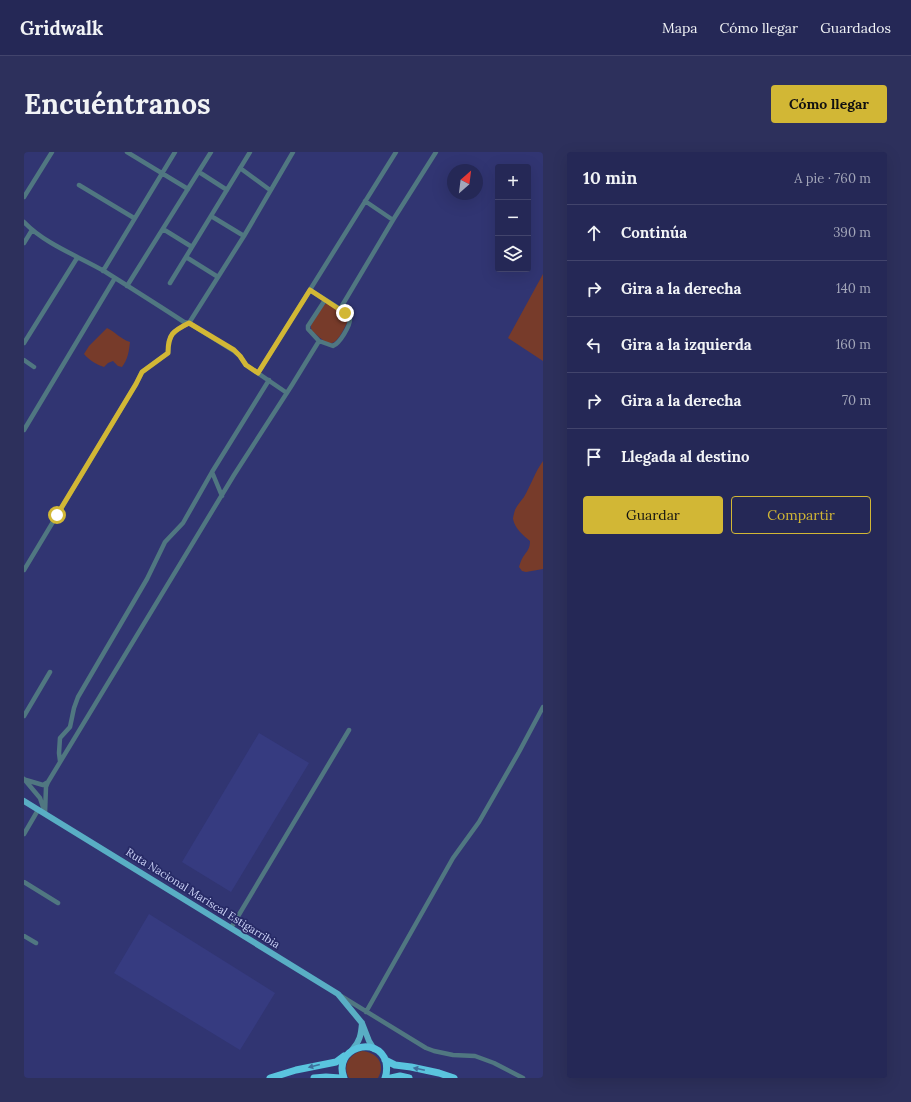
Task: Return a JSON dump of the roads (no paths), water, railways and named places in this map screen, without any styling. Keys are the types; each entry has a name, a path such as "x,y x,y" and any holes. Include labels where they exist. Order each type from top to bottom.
{"highway":[{"path":"270,1078 336,1062 359,1047 367,1046 380,1053 385,1060 387,1067 385,1078"},
{"path":"344,1078 342,1069 343,1062 349,1053"},
{"path":"385,1060 395,1065 439,1073 454,1078"},
{"path":"391,1078 400,1076 409,1078"},
{"path":"314,1078 340,1078"}],"main road":[{"name":"Ruta Nacional Mariscal Estigarribia","path":"24,802 338,994 362,1023 374,1049"},
{"path":"349,1053 358,1044 361,1035 362,1023"}],"street":[{"path":"24,196 52,152"},
{"path":"127,152 188,189"},
{"path":"103,271 174,152"},
{"path":"127,286 211,152"},
{"path":"170,283 250,152"},
{"path":"24,570 142,372 168,353 168,343 171,336 178,329 189,323 244,236 293,152"},
{"path":"258,373 396,152"},
{"path":"340,309 393,220 436,152"},
{"path":"240,168 270,190"},
{"path":"199,172 227,190"},
{"path":"79,185 134,218"},
{"path":"365,201 393,220"},
{"path":"211,216 244,236"},
{"path":"24,222 32,230 77,258 115,278 184,322 189,323 234,350 246,365 287,393"},
{"path":"163,229 192,247"},
{"path":"24,243 32,230"},
{"path":"186,257 218,277"},
{"path":"24,343 77,258"},
{"path":"24,430 115,278"},
{"path":"310,290 340,309 349,316 350,322 338,344 333,346 319,341 308,329 308,326 325,300"},
{"path":"45,814 46,788 48,782 234,475 319,341"},
{"path":"24,360 34,367"},
{"path":"60,762 60,738 70,727 78,697 148,579 165,542 182,522 268,380"},
{"path":"212,472 222,496"},
{"path":"24,716 50,672"},
{"path":"366,1012 453,858 479,822 543,707"},
{"path":"231,928 349,730"},
{"path":"24,779 43,785 48,782"},
{"path":"24,779 40,798 45,814"},
{"path":"24,834 38,810"},
{"path":"24,882 58,903"},
{"path":"24,936 36,943"},
{"path":"338,994 426,1048 453,1055 475,1056 494,1063 523,1078"}]}
